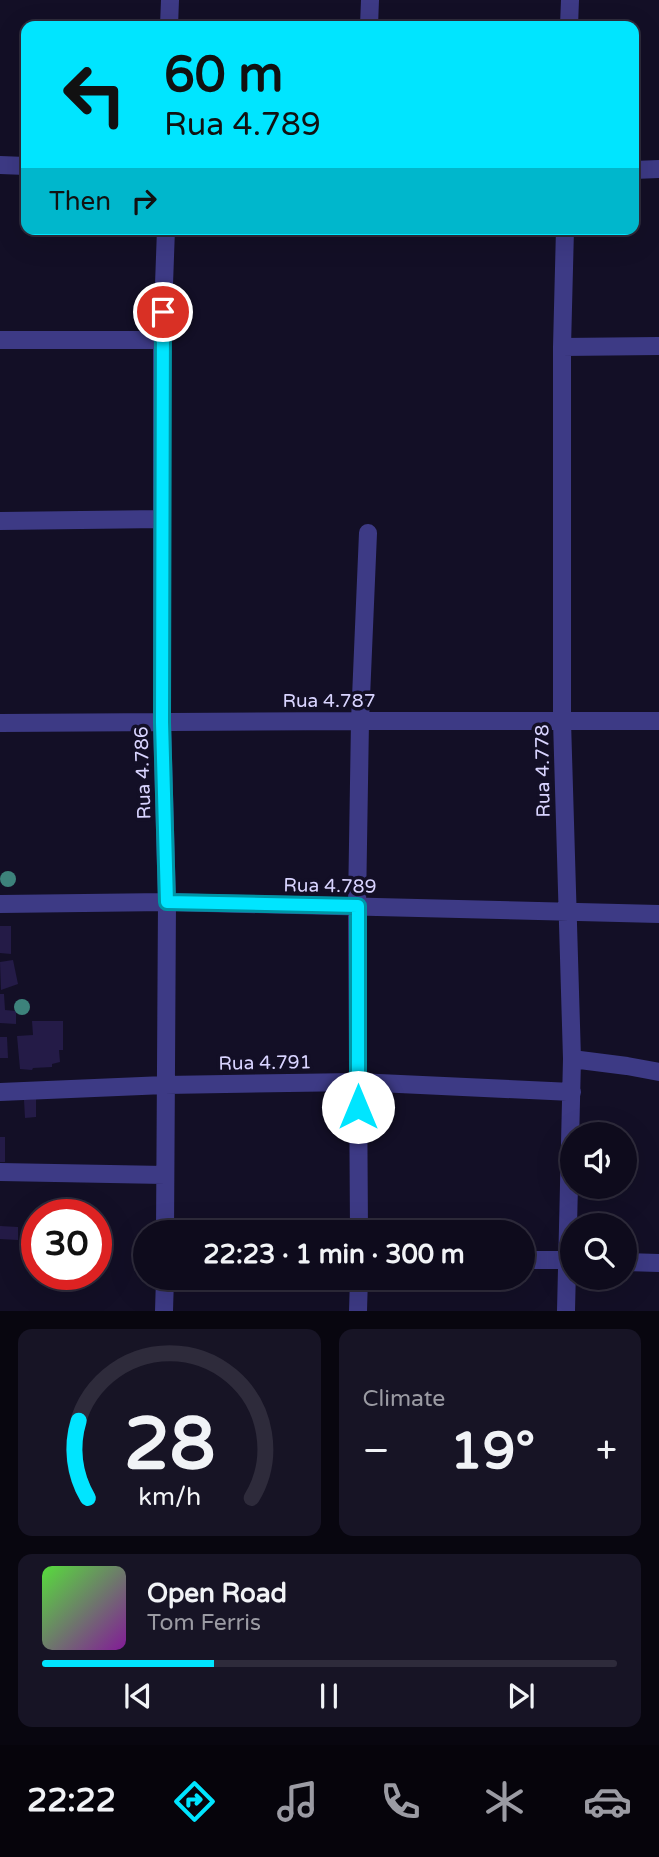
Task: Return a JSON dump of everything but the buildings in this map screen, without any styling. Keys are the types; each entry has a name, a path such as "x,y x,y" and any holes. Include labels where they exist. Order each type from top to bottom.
{"street":[{"path":"169,21 170,0"},
{"path":"369,21 370,0"},
{"path":"569,21 570,0"},
{"path":"0,165 21,166"},
{"path":"639,170 659,169"},
{"name":"Rua 4.786","path":"165,1220 167,902 162,722 162,340 166,235"},
{"name":"Rua 4.778","path":"565,235 562,347 562,721 572,1059 570,1213"},
{"path":"0,340 162,340"},
{"path":"562,347 659,346"},
{"path":"0,521 162,519"},
{"path":"359,1220 360,721 368,533"},
{"name":"Rua 4.787","path":"0,723 659,722"},
{"name":"Rua 4.789","path":"0,904 167,902 659,914"},
{"path":"572,1059 659,1072"},
{"name":"Rua 4.791","path":"0,1092 165,1085 358,1082 572,1092"},
{"path":"0,1172 165,1175"},
{"path":"535,1260 560,1260"},
{"path":"637,1262 659,1263"},
{"path":"164,1311 165,1290"},
{"path":"358,1311 359,1290"},
{"name":"Rua 4.778","path":"566,1311 567,1290"}],"route":[{"path":"163,312 162,722 167,902 358,906 358,1107"}]}
